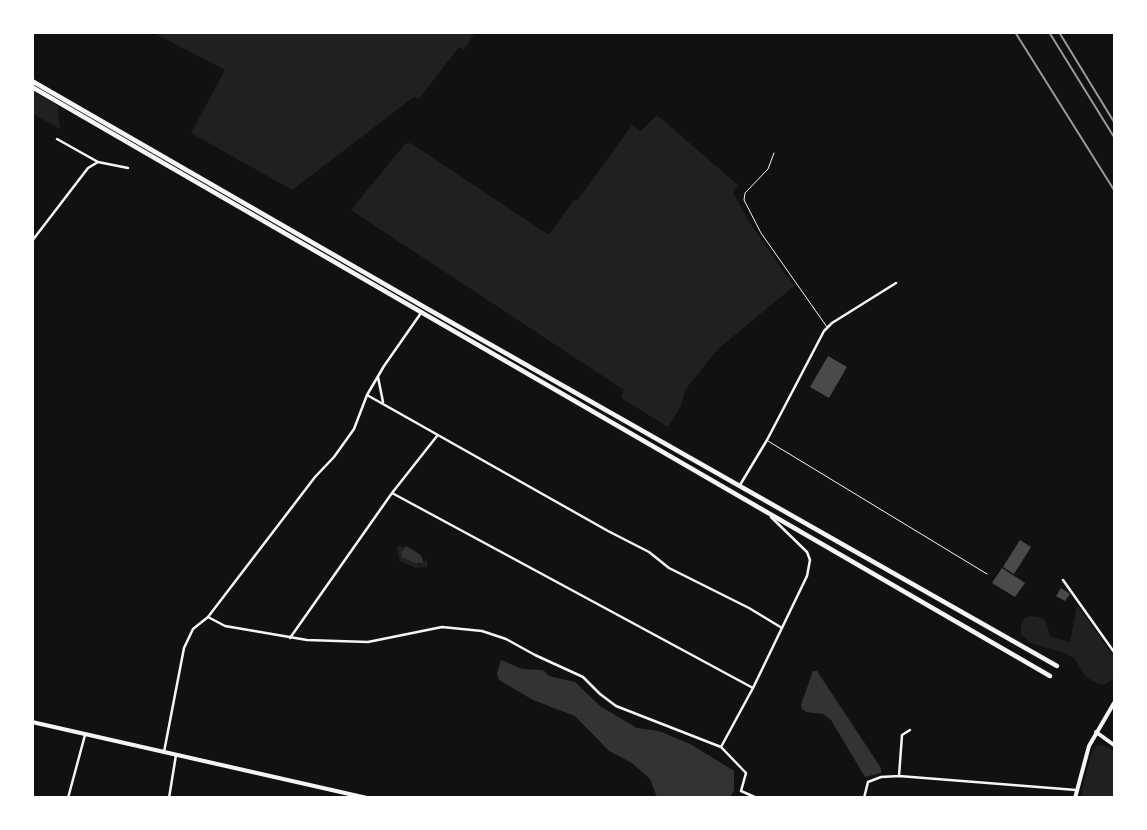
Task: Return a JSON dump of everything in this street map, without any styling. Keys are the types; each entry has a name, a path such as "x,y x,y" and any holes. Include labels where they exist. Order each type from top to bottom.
{"highway":[{"path":"32,81 426,308 1057,666"},
{"path":"32,87 1050,676"}],"street":[{"path":"57,139 98,162 128,168"},
{"path":"32,241 88,168 98,162"},
{"path":"740,485 767,440 827,328 896,283"},
{"path":"164,752 184,648 193,629 208,616 315,477 334,457 354,429 367,395 378,375 422,312"},
{"path":"378,375 383,402"},
{"path":"367,395 383,402 437,436 648,552 670,568 750,608 782,628"},
{"path":"290,638 392,493 437,436"},
{"path":"392,493 753,688"},
{"path":"721,747 753,688 807,576 810,560 808,552 796,539 761,508"},
{"path":"1063,580 1075,600 1114,652"},
{"path":"208,616 225,626 290,638 368,642 442,627 482,631 506,639 535,655 583,677 600,694 616,706 721,747 746,773 741,791 757,798"},
{"path":"1075,798 1089,746 1114,703"},
{"path":"32,722 367,798"},
{"path":"899,776 902,735 910,730"},
{"path":"1096,732 1114,745"},
{"path":"68,798 86,733"},
{"path":"169,798 176,755"},
{"path":"864,798 868,782 881,777 899,776 1076,790"}],"lane":[{"path":"774,153 768,170 745,193 744,200 761,233 827,328"},
{"path":"767,440 986,574"}],"shaded area":[{"path":"475,32 464,49 459,47 419,99 414,97 292,190 191,133 225,70 154,33"},
{"path":"33,91 58,106 60,129 33,114"},
{"path":"657,115 738,185 733,193 750,223 794,286 718,349 685,390 681,406 668,427 621,398 624,390 351,210 405,144 411,143 549,235 574,200 577,201 632,125 641,131"},
{"path":"399,545 403,547 414,563 421,564 427,559 427,567 416,568 400,561 397,549"},
{"path":"406,546 421,555 424,563 414,563 402,557 401,553"},
{"path":"1077,605 1114,657 1114,678 1106,684 1099,684 1089,679 1074,658 1065,653 1030,643 1021,634 1021,625 1024,619 1031,616 1039,617 1046,621 1050,637 1070,642"},
{"path":"501,660 522,669 543,670 549,676 575,682 600,706 637,728 659,731 692,745 734,771 734,791 730,797 657,797 650,779 632,763 609,751 575,716 533,700 499,680 497,674"},
{"path":"813,671 817,671 881,768 881,773 865,777 831,720 823,714 806,712 802,709 801,705"},
{"path":"1099,745 1106,746 1114,751 1114,797 1083,797 1082,790 1091,754 1094,747"}],"building":[{"path":"828,356 847,367 829,398 810,387"},
{"path":"1020,540 1031,547 1014,574 1003,567"},
{"path":"1002,568 1025,583 1015,597 992,583"},
{"path":"1061,588 1070,594 1065,601 1056,596"}],"railway":[{"path":"1015,32 1114,190"},
{"path":"1049,32 1114,137"},
{"path":"1059,32 1114,122"}]}
